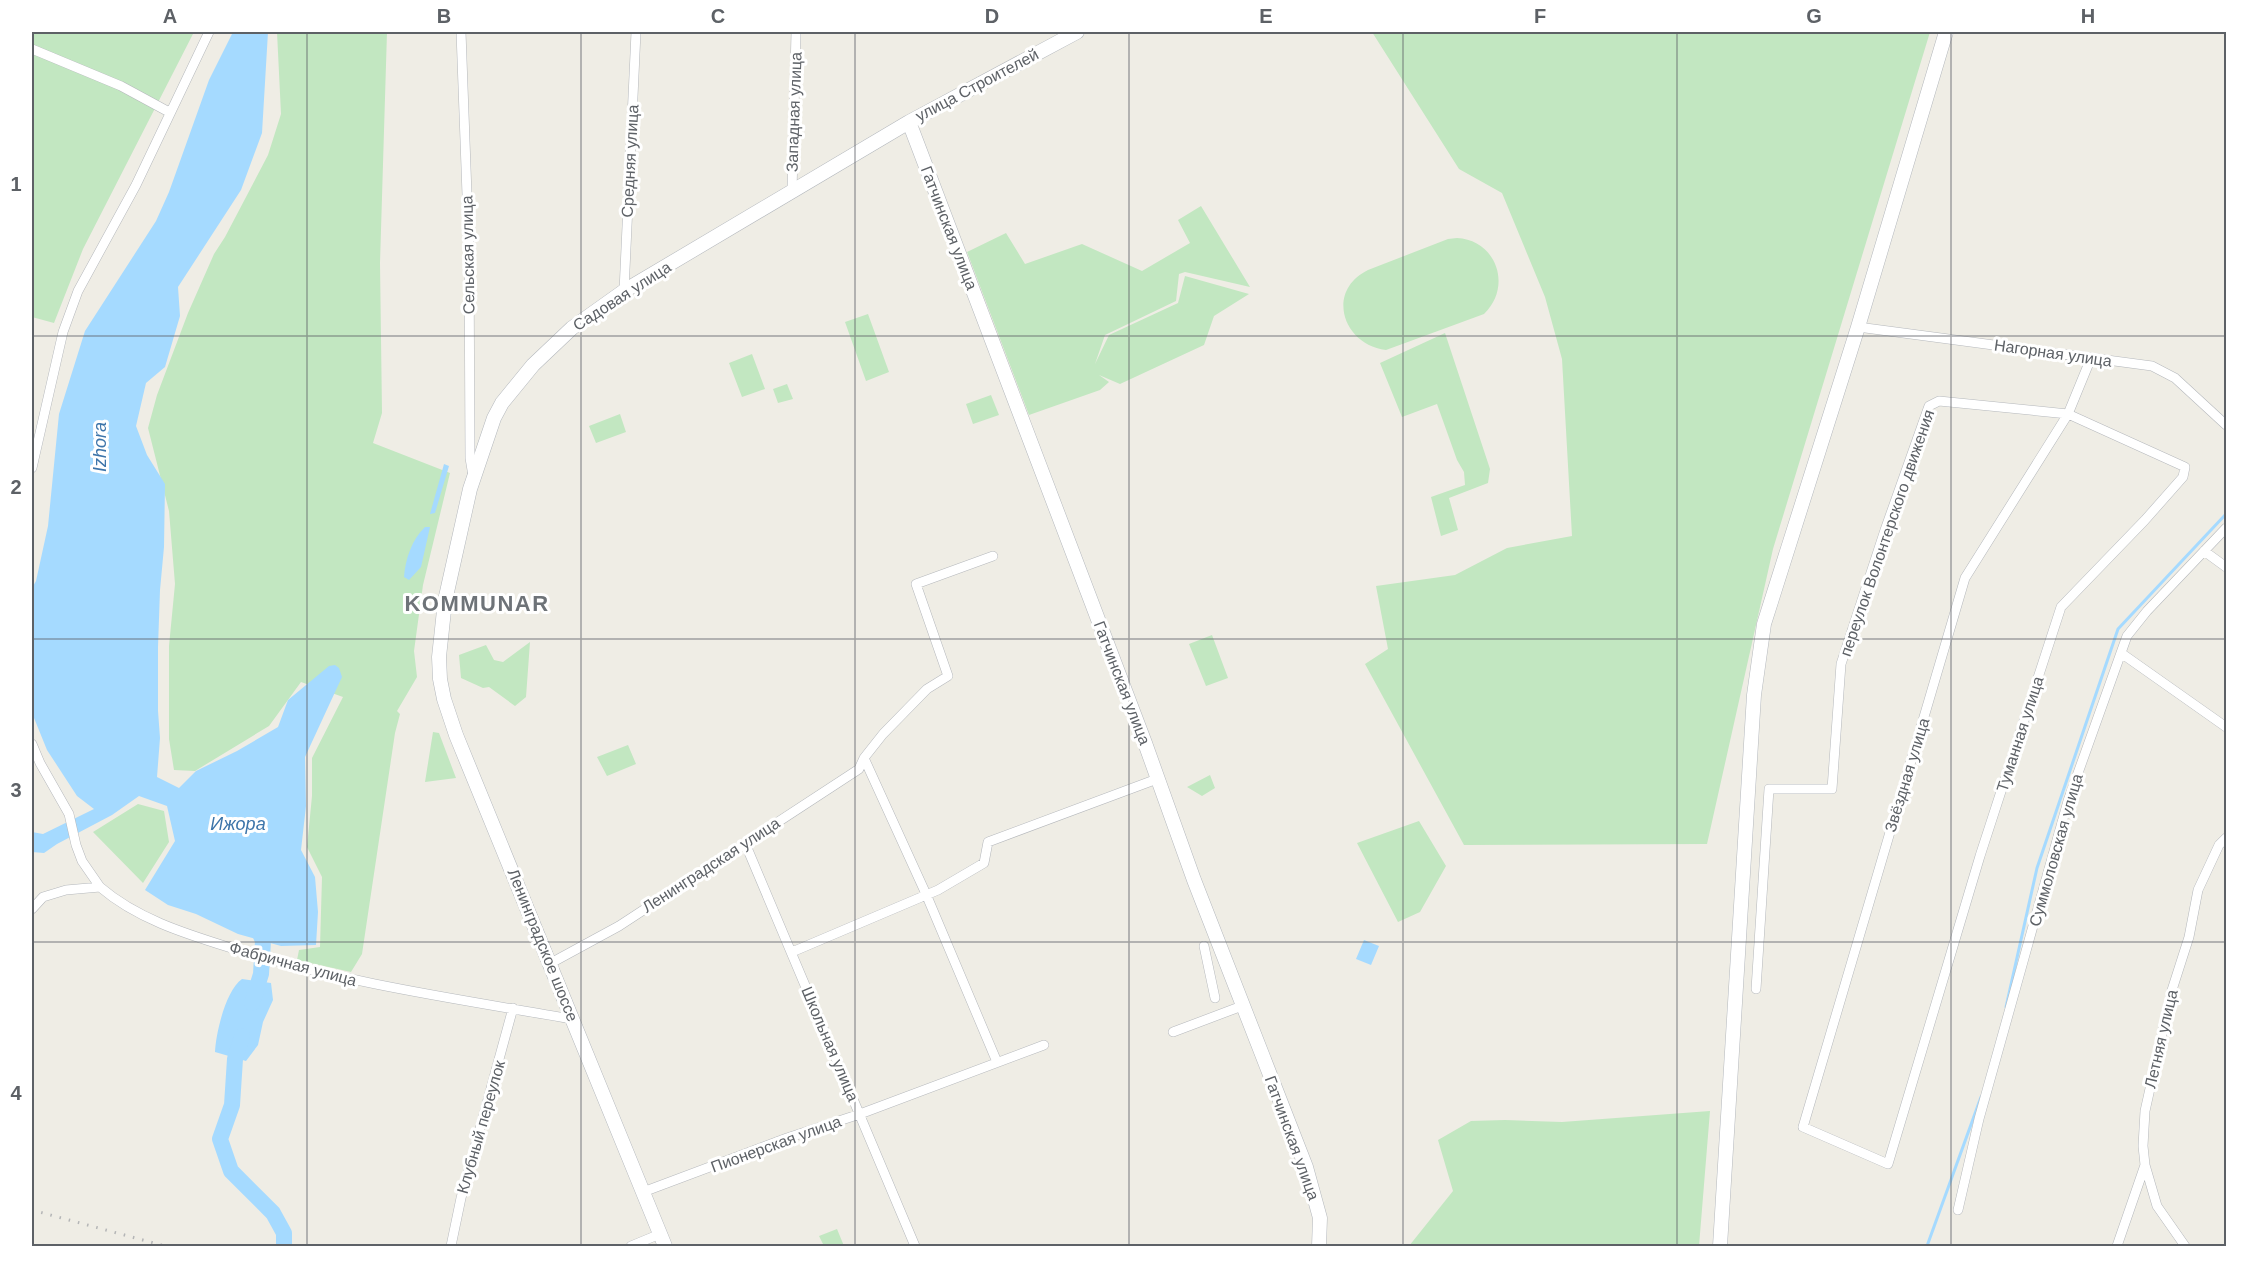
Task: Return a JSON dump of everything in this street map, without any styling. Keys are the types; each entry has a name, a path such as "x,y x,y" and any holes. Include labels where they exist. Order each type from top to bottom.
{"main road":[{"name":"улица Строителей","path":"909,122 1077,32"},
{"path":"1720,1246 1754,695 1764,624 1858,327 1946,32"},
{"name":"Садовая улица","path":"441,640 445,601 473,478 494,418 502,403 521,380 572,328 624,291 909,122"},
{"name":"Гатчинская улица","path":"909,122 1242,1006 1312,1183 1320,1218 1319,1246"},
{"name":"Ленинградское шоссе","path":"441,640 440,679 449,715 662,1240"}],"street":[{"path":"32,468 63,332 78,291 136,185 209,32"},
{"name":"Сельская улица","path":"461,32 468,228 470,458 473,478"},
{"name":"Средняя улица","path":"624,291 636,32"},
{"name":"Западная улица","path":"792,192 796,32"},
{"path":"32,49 121,86 169,112"},
{"name":"Нагорная улица","path":"1858,327 2152,366 2175,378 2226,425"},
{"name":"Звёздная улица","path":"1888,1164 1803,1127 1965,578 2068,414 2091,358"},
{"name":"переулок Волонтерского движения","path":"1756,988 1769,789 1832,789 1841,664 1929,406 1939,401 2068,414"},
{"name":"Туманная улица","path":"1888,1164 1980,856 2061,607 2183,477 2185,467 2068,414"},
{"name":"Суммоловская улица","path":"1958,1210 1979,1119 2068,801 2127,636 2146,611 2226,528"},
{"path":"2204,551 2226,567"},
{"name":"Ленинградская улица","path":"551,963 618,926 859,769 864,758 883,734 927,688 948,676 915,584 993,556"},
{"path":"2121,653 2226,727"},
{"name":"Фабричная улица","path":"32,744 40,763 69,814 76,845 90,875 119,903 165,925 282,963 386,988 572,1019"},
{"path":"864,758 926,894 997,1062"},
{"path":"792,952 953,883 984,863 988,842 1157,779"},
{"name":"Летняя улица","path":"2117,1246 2145,1165 2143,1146 2145,1112 2172,990 2189,937 2198,890 2219,845 2226,838"},
{"name":"Школьная улица","path":"745,843 915,1246"},
{"path":"32,909 43,897 66,890 100,887"},
{"path":"1204,946 1215,998"},
{"path":"1173,1032 1242,1006"},
{"name":"Клубный переулок","path":"451,1246 461,1198 513,1008"},
{"name":"Пионерская улица","path":"643,1192 1044,1045"},
{"path":"2145,1165 2157,1206 2186,1246"},
{"path":"631,1246 662,1240"}],"green space":[{"path":"32,32 194,32 83,249 54,323 32,317"},
{"path":"277,32 387,32 380,263 382,413 373,443 450,473 423,585 414,651 417,677 397,711 400,714 395,733 362,954 351,972 297,960 299,950 320,947 322,877 307,847 312,796 312,758 343,697 301,682 269,726 195,771 174,770 169,739 169,646 175,584 169,511 148,428 157,395 188,313 214,254 268,155 281,114"},
{"path":"1372,32 1930,32 1773,549 1707,844 1464,845 1365,664 1388,649 1376,586 1455,575 1507,548 1572,536 1562,359 1545,297 1502,193 1459,169"},
{"path":"1201,206 1250,287 1185,272 1179,274 1176,301 1105,335 1095,364 1109,335 1178,303 1185,276 1249,294 1214,316 1204,345 1120,384 1099,375 1109,382 1100,390 1029,415 967,252 1006,233 1025,264 1082,244 1142,271 1190,243 1178,220"},
{"path":"1448,239 1471,241 1482,247 1496,266 1498,291 1493,303 1484,314 1386,350 1371,346 1359,338 1350,328 1343,303 1355,279 1368,270"},
{"path":"868,314 889,372 866,381 845,322"},
{"path":"1445,333 1490,469 1488,483 1449,498 1458,530 1441,536 1431,497 1465,485 1464,472 1457,460 1437,404 1402,417 1380,363"},
{"path":"752,354 765,389 742,397 729,363"},
{"path":"787,384 793,399 778,403 773,389"},
{"path":"991,395 999,415 973,424 966,404"},
{"path":"620,414 626,432 596,443 589,426"},
{"path":"1212,635 1228,678 1206,686 1189,644"},
{"path":"530,642 526,697 515,706 489,687 483,688 461,678 459,655 486,645 494,660 503,662"},
{"path":"433,732 439,733 456,778 425,782"},
{"path":"628,745 636,764 607,776 597,757"},
{"path":"1210,775 1215,788 1202,796 1187,787"},
{"path":"138,804 164,811 169,842 143,883 93,832"},
{"path":"1419,821 1446,866 1420,912 1398,922 1357,843"},
{"path":"1710,1111 1699,1246 1409,1246 1453,1191 1438,1140 1471,1121 1562,1122"},
{"path":"837,1229 844,1246 824,1246 819,1236"}],"water":[{"name":"Ижора","path":"233,32 268,32 262,133 241,190 178,287 180,316 165,367 146,383 136,426 147,455 165,484 158,647 160,738 157,777 179,788 196,771 278,727 288,700 329,666 335,665 339,668 342,677 305,757 306,806 301,850 315,877 318,912 316,945 281,946 238,934 196,914 168,905 145,890 175,841 167,806 139,796 112,815 44,853 32,852 32,832 43,834 94,809 77,796 47,750 32,713 32,588 36,581 48,526 59,414 85,331 156,221 169,192 209,80"},
{"path":"444,464 449,466 435,513 430,514"},
{"path":"425,527 430,527 421,567 409,580 404,577 408,557 416,537"},
{"path":"1364,940 1379,946 1371,965 1356,959"},
{"path":"242,979 271,983 273,1000 263,1022 258,1045 246,1061 215,1052 217,1034 227,1002 236,984"}],"waterway":[{"path":"2006,1007 2037,868 2118,629 2226,514"},
{"name":"Ижора","path":"252,1003 261,974 263,941 255,921"},
{"name":"Ижора","path":"242,1036 235,1059 232,1105 220,1139 231,1171 273,1213 284,1233 284,1246"},
{"path":"1927,1246 1981,1097"}],"railway":[{"path":"32,1210 165,1246"}],"district":[{"name":"KOMMUNAR","path":"477,603"}],"water label":[{"name":"Izhora","path":"100,447"}]}
